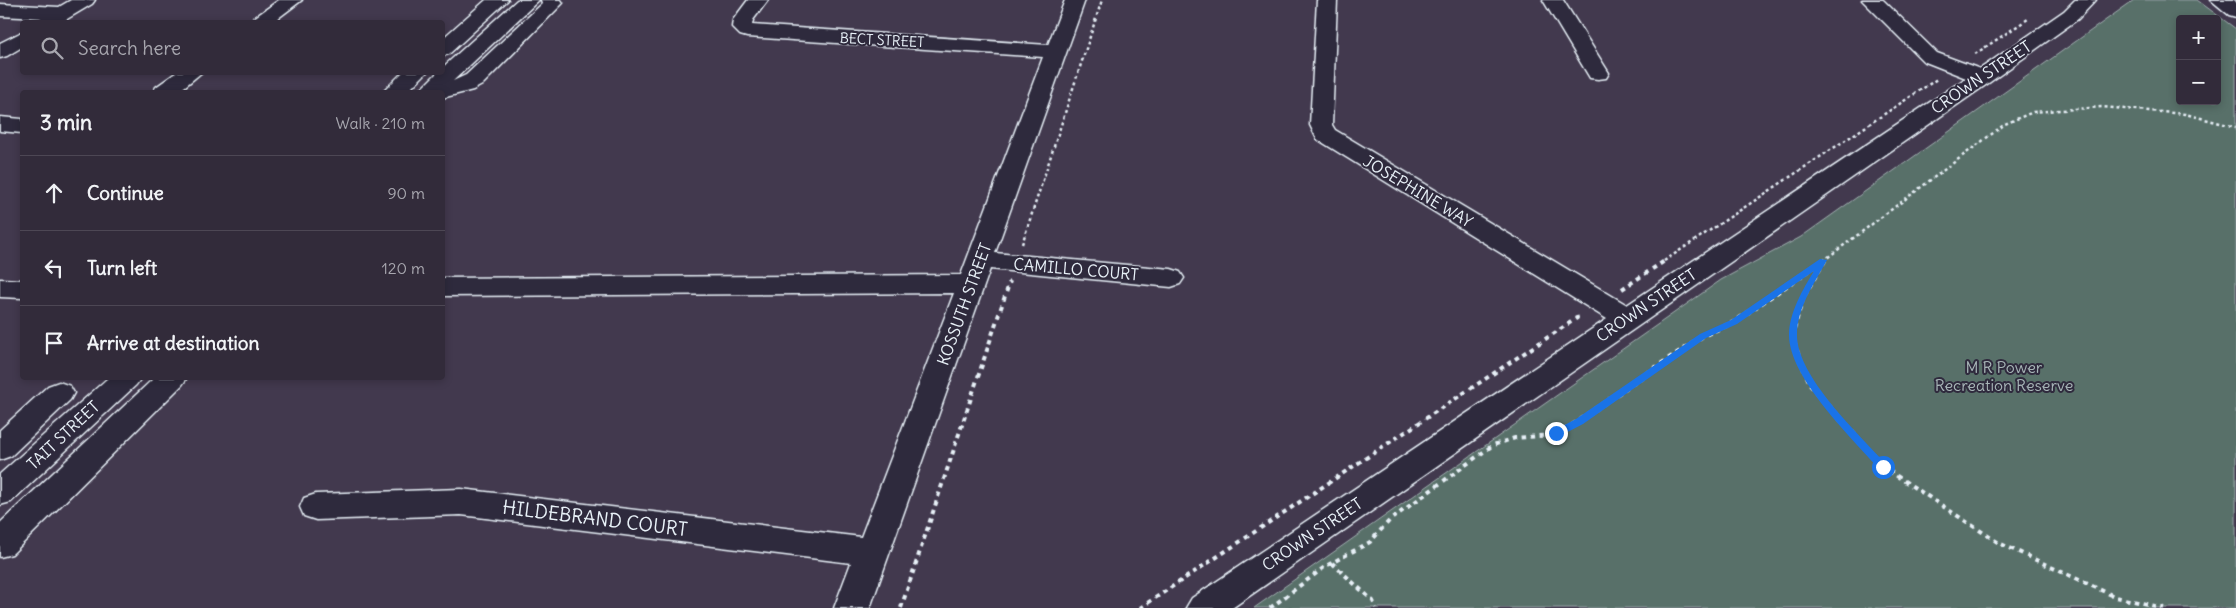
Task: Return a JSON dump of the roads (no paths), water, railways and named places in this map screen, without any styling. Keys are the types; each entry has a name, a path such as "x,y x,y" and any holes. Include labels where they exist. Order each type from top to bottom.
{"street":[{"path":"0,10 55,18 85,0"},
{"path":"264,20 292,0"},
{"path":"445,47 498,0"},
{"path":"431,90 529,0"},
{"path":"445,90 466,85 474,80 550,7 553,3 551,0"},
{"name":"BECT STREET","path":"758,0 742,22 742,26 746,30 1056,52"},
{"name":"KOSSUTH STREET","path":"852,608 1075,0"},
{"name":"JOSEPHINE WAY","path":"1327,0 1321,125 1325,134 1627,318"},
{"path":"1553,0 1598,74"},
{"path":"1872,0 1926,53 1954,67 1982,77"},
{"name":"CROWN STREET","path":"1204,608 1982,77 2071,15 2086,0"},
{"path":"2221,0 2236,11"},
{"path":"0,52 20,39"},
{"path":"167,90 188,75"},
{"path":"396,90 414,75"},
{"path":"0,124 20,126"},
{"name":"CAMILLO COURT","path":"445,287 976,272 1015,263 1170,278"},
{"path":"0,288 20,289"},
{"name":"TAIT STREET","path":"0,493 124,380"},
{"path":"0,544 170,380"},
{"path":"0,448 59,393"},
{"name":"HILDEBRAND COURT","path":"316,507 461,502 872,552"}],"park label":[{"name":"M R Power Recreation Reserve","path":"2004,376"}]}
